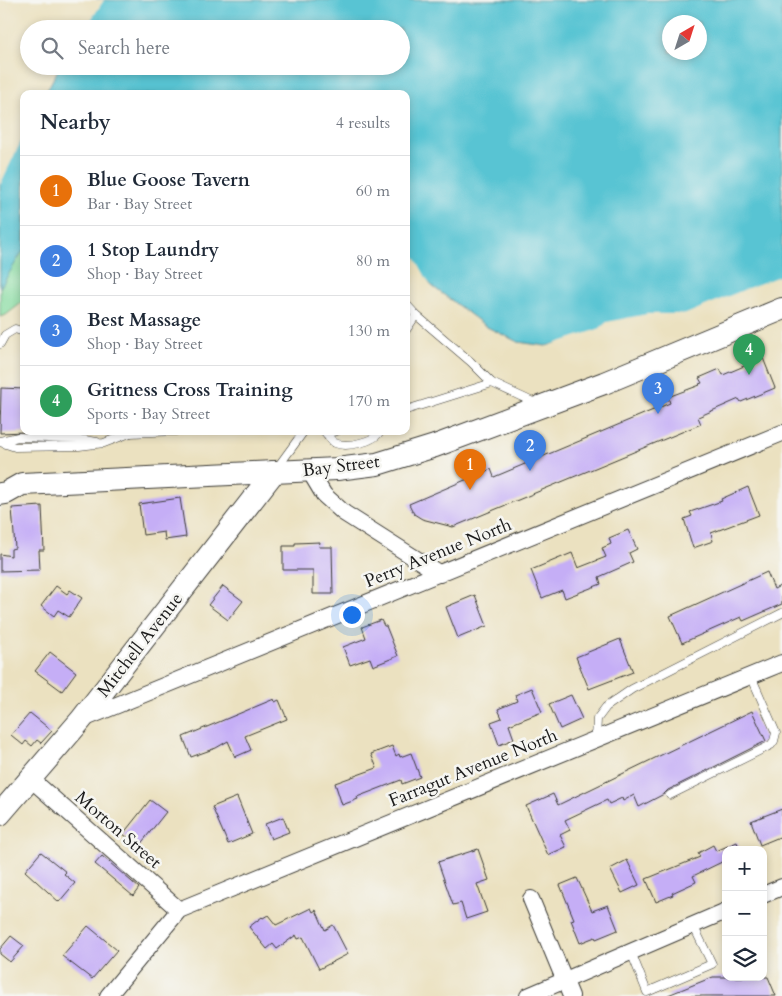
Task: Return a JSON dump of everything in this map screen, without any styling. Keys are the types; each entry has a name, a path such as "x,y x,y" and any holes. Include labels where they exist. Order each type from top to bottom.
{"main road":[{"name":"Bay Street","path":"0,494 6,493 22,484 337,469 377,464 435,446 604,383 782,309"},
{"name":"Mitchell Avenue","path":"0,814 81,720 274,472"},
{"name":"Bay Street","path":"0,476 7,476 22,484"}],"street":[{"name":"Perry Avenue North","path":"81,720 782,433"},
{"path":"309,470 324,495 344,512 440,574"},
{"name":"Farragut Avenue North","path":"179,910 782,663"},
{"name":"Morton Street","path":"31,779 179,910"},
{"path":"767,893 782,887"},
{"path":"530,899 572,996"},
{"path":"108,996 179,910"},
{"path":"528,996 722,913"}],"lane":[{"path":"410,308 492,383 542,406"},
{"path":"410,324 416,315"},
{"path":"0,344 5,334 15,329 20,331"},
{"path":"410,409 492,383"},
{"path":"0,442 18,437 79,438 104,443 123,435"},
{"path":"274,472 301,435"},
{"path":"328,435 334,442 343,446 370,440 378,435"},
{"path":"596,739 596,719 606,707 632,689 782,613"},
{"path":"670,795 771,745 774,741 776,733 750,676"},
{"path":"630,952 646,992 655,989 712,964 694,925"}],"green space":[{"path":"20,216 20,304 6,315 0,317 0,261"}],"water":[{"path":"96,0 782,0 782,279 688,316 656,317 546,346 518,342 487,327 432,286 410,263 410,90 47,90 55,75 410,75 410,20 85,20"},
{"path":"20,139 20,256 0,288 0,175"}],"pier":[{"path":"94,0 104,0 91,20 83,20"},
{"path":"20,135 20,143 0,185 0,170"},
{"path":"410,249 416,259 433,290 410,267"},
{"path":"782,275 782,282 689,319 657,319 564,345 546,349 542,348 599,329 607,322 647,314 686,314"}],"building":[{"path":"763,358 775,388 741,402 739,399 698,417 701,424 453,527 422,519 414,514 409,504 491,469 494,477 670,403 668,397 700,385 702,383 699,378 720,369 723,375"},
{"path":"1,388 20,389 20,432 0,433"},
{"path":"748,487 759,515 711,533 713,541 693,548 684,519 692,516 690,512 722,501 721,499"},
{"path":"180,498 186,537 165,540 164,532 143,535 139,504"},
{"path":"42,506 44,550 39,550 40,570 0,571 0,554 11,556 11,549 15,548 12,508"},
{"path":"628,530 637,549 629,553 633,562 599,577 601,584 565,598 562,590 542,598 531,570 572,553 578,568 606,557 602,548 611,544 609,538"},
{"path":"320,542 319,547 332,547 333,594 313,594 313,570 283,570 283,546 295,546 295,543"},
{"path":"767,572 774,589 782,585 782,604 743,621 741,617 682,643 670,616"},
{"path":"56,586 67,594 70,590 82,598 69,617 58,610 54,616 41,606"},
{"path":"223,586 243,601 228,620 208,605"},
{"path":"475,595 487,626 458,638 446,607"},
{"path":"381,620 384,626 386,626 398,656 373,666 370,658 350,665 343,647 366,638 362,627"},
{"path":"620,639 633,672 589,689 576,657"},
{"path":"50,652 76,672 62,691 35,671"},
{"path":"532,688 542,712 509,725 514,739 499,745 491,722 502,718 498,709 517,701 515,695"},
{"path":"571,695 582,719 560,729 549,704"},
{"path":"274,699 275,702 279,700 287,719 245,736 251,750 235,757 228,741 216,748 191,757 183,737"},
{"path":"752,711 766,741 668,790 639,807 634,795 623,801 622,798 609,804 607,800 565,820 570,830 560,835 566,847 548,855 526,806 553,794 558,805"},
{"path":"30,713 52,731 41,743 37,740 32,746 26,741 23,745 11,735"},
{"path":"392,746 396,756 399,754 400,757 411,753 420,777 402,784 401,780 357,797 358,799 342,805 335,783 377,768 371,754"},
{"path":"237,797 252,834 228,844 212,807"},
{"path":"150,800 166,812 139,846 123,834"},
{"path":"782,809 782,836 760,845 751,821"},
{"path":"283,817 289,832 271,839 265,824"},
{"path":"737,842 738,846 728,846"},
{"path":"713,845 716,851 722,848 722,862 693,876 696,882 656,902 646,879 700,857 698,853"},
{"path":"478,849 489,880 477,884 487,912 466,919 461,903 453,905 438,862"},
{"path":"41,852 66,872 64,874 75,883 59,902 25,871"},
{"path":"102,856 139,888 133,896 95,864"},
{"path":"627,860 639,885 622,893 610,869"},
{"path":"577,878 592,911 608,905 618,930 580,943 571,920 574,919 560,885"},
{"path":"311,908 313,912 316,910 325,930 333,925 348,954 319,969 303,937 298,939 296,935 277,949 273,944 267,949 249,927 262,917 268,915 276,925"},
{"path":"88,926 117,950 92,979 62,956"},
{"path":"11,936 24,946 10,962 0,954 0,949"},
{"path":"713,977 722,977 722,981 767,981 768,977 776,996 668,996"}],"place":[{"name":"Gritness Cross Training","path":"749,375"},
{"name":"Best Massage","path":"658,414"},
{"name":"1 Stop Laundry","path":"530,471"},
{"name":"Blue Goose Tavern","path":"470,490"}]}
